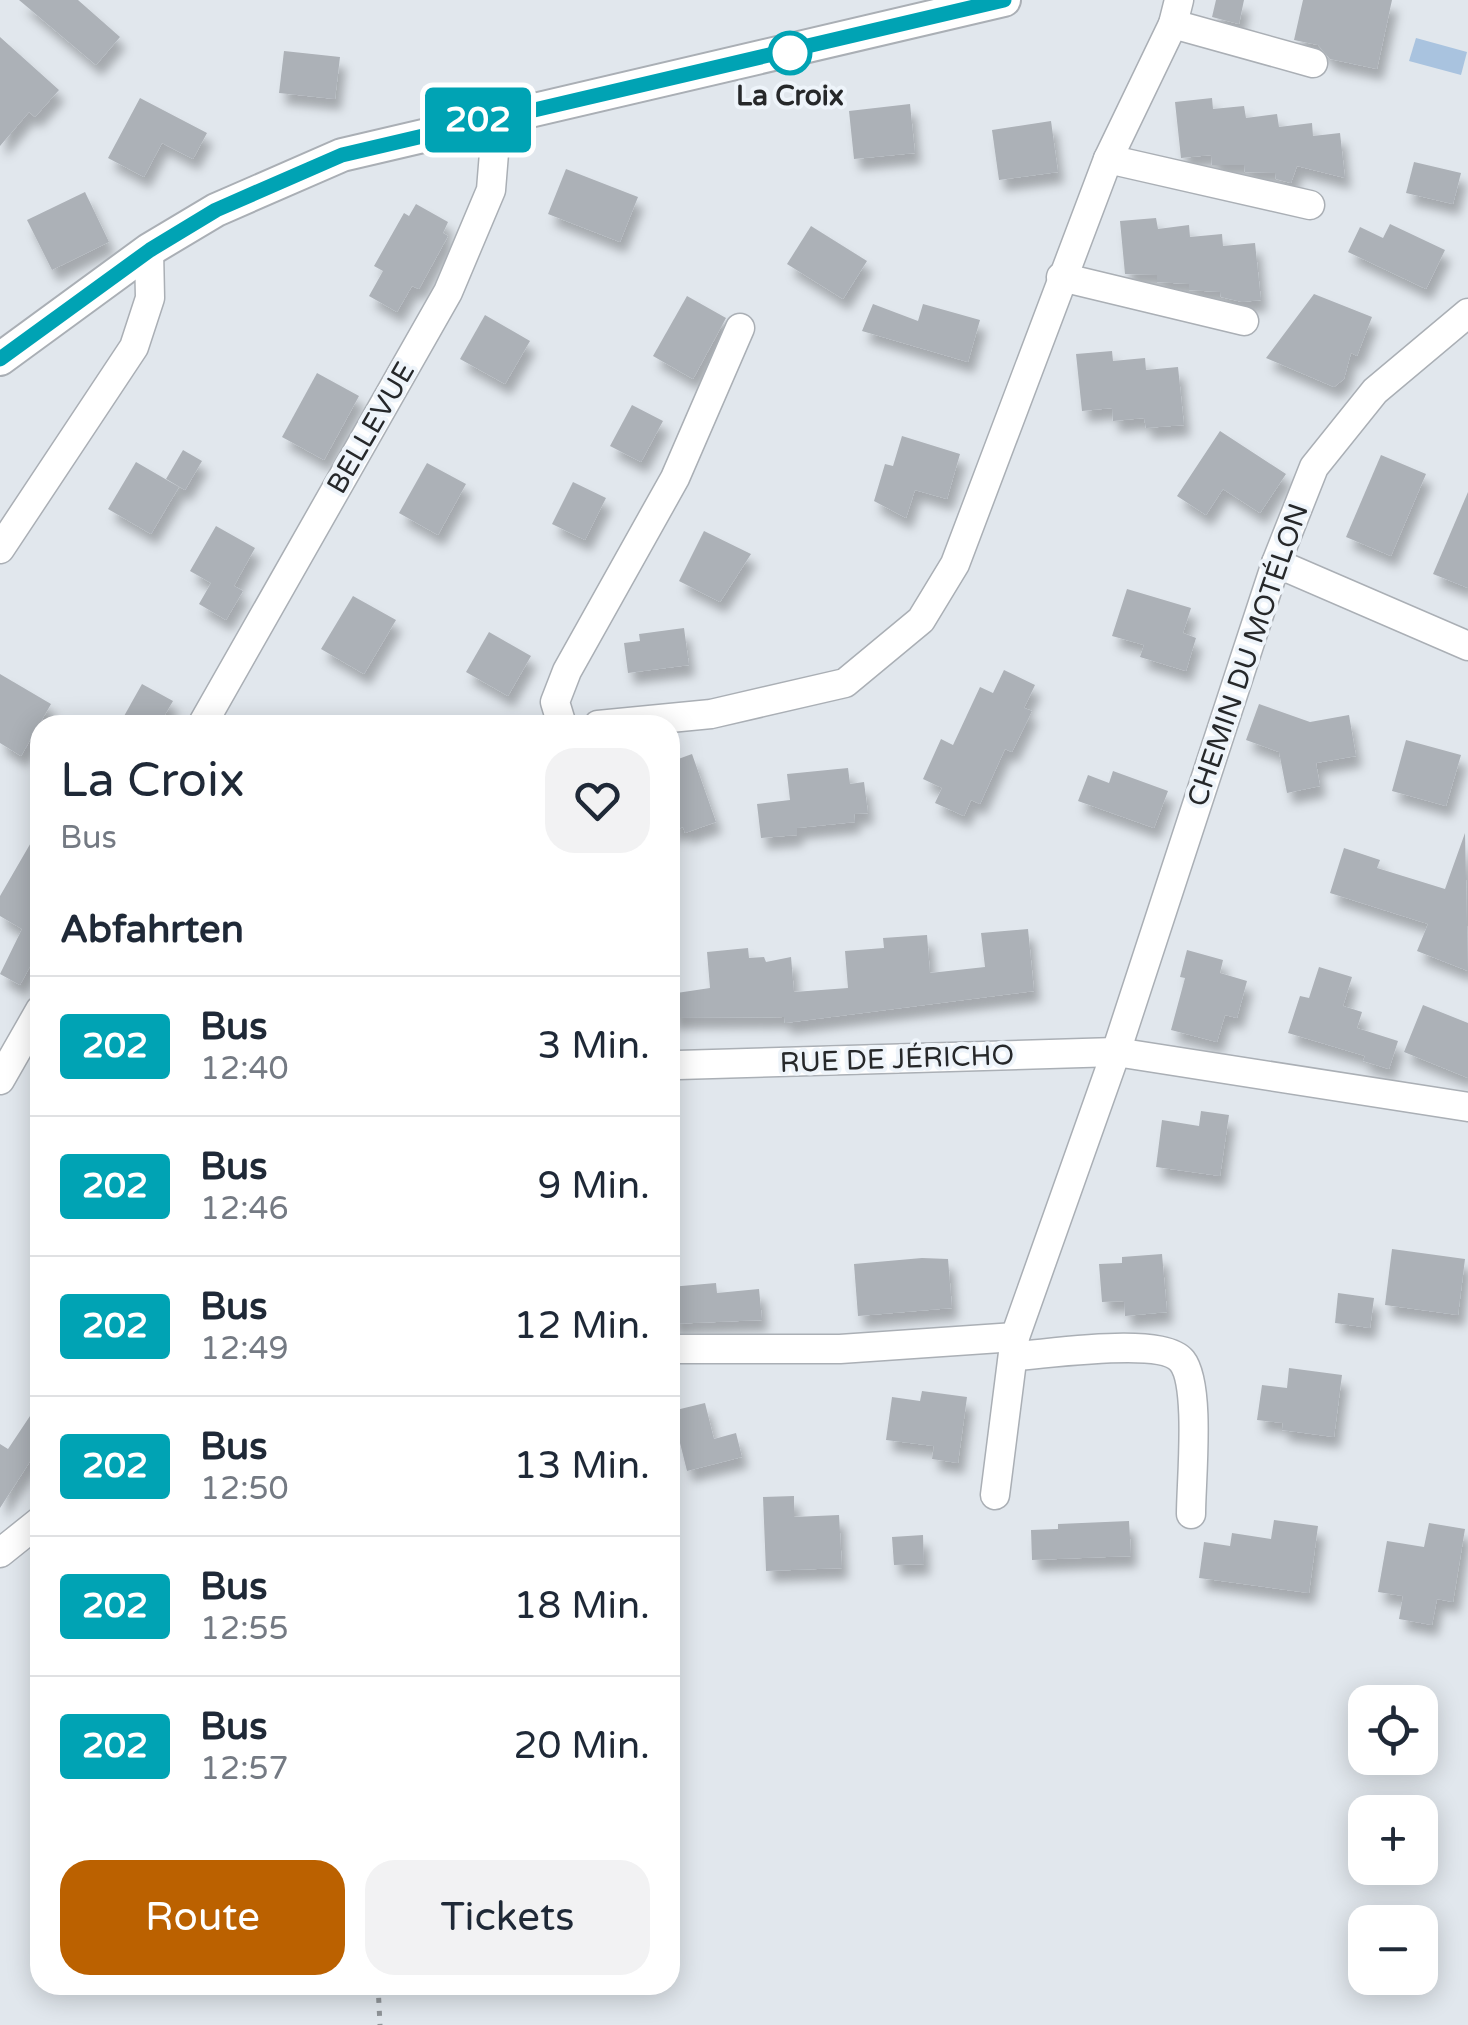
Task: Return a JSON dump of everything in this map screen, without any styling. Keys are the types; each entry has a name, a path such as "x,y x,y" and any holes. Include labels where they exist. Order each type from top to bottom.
{"street":[{"path":"0,359 150,250 216,210 342,155 1004,0"},
{"path":"680,717 710,714 846,683 922,620 956,564 1108,159 1176,12 1313,62"},
{"name":"BELLEVUE","path":"208,715 448,292 491,190 497,116"},
{"path":"1108,159 1310,205"},
{"path":"0,550 134,347 150,298 150,250"},
{"path":"1061,277 1244,320"},
{"name":"CHEMIN DU MOTÉLON","path":"1116,1052 1276,563 1314,468 1375,392 1468,313"},
{"path":"559,715 556,702 567,671 675,478 740,328"},
{"path":"1276,563 1468,646"},
{"path":"0,1080 30,1028"},
{"path":"996,1495 1016,1346 1116,1052"},
{"name":"RUE DE JÉRICHO","path":"680,1065 1116,1052 1468,1107"},
{"path":"680,1349 1159,1347 1182,1360 1191,1382 1191,1514"},
{"path":"0,1553 30,1530"}],"path":[{"path":"378,1995 380,2025"}],"water":[{"path":"1416,38 1467,52 1461,75 1409,61"}],"building":[{"path":"19,0 78,0 120,37 96,65"},
{"path":"1216,0 1244,0 1239,24 1212,17"},
{"path":"1303,0 1392,0 1377,69 1330,59 1318,45 1294,40"},
{"path":"0,37 59,90 35,117 29,112 0,146"},
{"path":"284,51 340,57 335,99 279,93"},
{"path":"140,98 207,133 193,159 162,143 144,177 108,158"},
{"path":"1212,98 1213,109 1244,106 1246,118 1277,114 1279,127 1312,123 1313,136 1340,133 1345,178 1297,166 1291,183 1276,179 1275,173 1245,172 1244,165 1212,165 1211,155 1181,158 1175,102"},
{"path":"910,104 915,153 854,159 849,111"},
{"path":"1051,121 1058,172 999,180 992,130"},
{"path":"1414,162 1461,173 1453,204 1406,193"},
{"path":"566,169 638,197 620,242 548,214"},
{"path":"85,192 109,242 52,270 27,220"},
{"path":"416,204 448,222 443,233 448,236 419,289 412,286 397,312 369,296 383,271 374,266 404,213 409,216"},
{"path":"1156,218 1158,229 1189,225 1190,237 1222,234 1223,246 1255,243 1261,300 1242,302 1221,297 1220,292 1189,290 1189,284 1157,282 1157,275 1125,274 1120,221"},
{"path":"1390,224 1445,250 1426,289 1348,252 1360,227 1383,238"},
{"path":"811,226 867,261 843,299 787,264"},
{"path":"1314,294 1372,317 1357,356 1351,353 1344,379 1334,387 1266,358"},
{"path":"687,296 726,318 693,379 653,356"},
{"path":"873,304 918,321 923,304 980,320 968,362 862,331"},
{"path":"485,315 530,341 505,384 460,359"},
{"path":"1112,351 1113,361 1145,358 1146,370 1178,367 1184,425 1146,428 1144,418 1113,421 1112,408 1082,411 1076,354"},
{"path":"317,373 359,396 324,460 282,437"},
{"path":"632,405 663,421 641,462 610,446"},
{"path":"1220,431 1286,474 1260,513 1223,489 1206,515 1177,496"},
{"path":"902,436 960,454 947,499 915,490 906,518 874,501 885,464 893,466"},
{"path":"183,450 202,461 185,490 166,479"},
{"path":"1381,455 1426,474 1391,556 1346,537"},
{"path":"136,462 179,487 151,534 108,509"},
{"path":"427,463 466,484 438,535 399,513"},
{"path":"573,482 606,498 585,540 552,524"},
{"path":"1468,492 1468,588 1433,574"},
{"path":"216,526 255,548 234,586 243,591 226,620 199,604 211,583 190,571"},
{"path":"704,531 751,554 720,602 679,581"},
{"path":"1127,589 1191,608 1183,633 1196,638 1186,671 1140,657 1144,645 1112,636"},
{"path":"353,596 396,620 364,674 321,649"},
{"path":"684,628 689,665 628,673 624,643 640,641 639,634"},
{"path":"489,632 531,656 508,696 466,672"},
{"path":"1004,670 1035,685 1024,708 1032,711 1012,752 1005,749 980,804 971,800 964,816 935,803 942,788 923,779 941,739 953,745 980,687 993,693"},
{"path":"0,674 51,704 45,715 30,715 30,740 21,756 0,743"},
{"path":"142,684 173,701 165,715 125,715"},
{"path":"1259,704 1310,722 1349,715 1356,756 1316,763 1320,786 1287,793 1279,752 1246,740"},
{"path":"1406,740 1461,755 1446,806 1392,791"},
{"path":"692,754 716,822 685,833 680,828 680,758"},
{"path":"848,768 850,784 864,782 868,813 854,814 855,822 797,828 797,835 761,838 757,804 790,800 787,774"},
{"path":"1113,771 1168,791 1154,828 1078,801 1088,775 1109,783"},
{"path":"1465,833 1468,971 1417,951 1428,924 1330,893 1344,848 1380,860 1377,868 1445,889"},
{"path":"30,844 30,966 20,985 0,974 22,929 0,916 0,896"},
{"path":"1028,929 1034,991 785,1023 784,1017 680,1018 680,992 710,988 707,952 748,948 749,958 764,957 766,962 791,957 794,992 848,988 845,951 884,948 883,938 927,935 930,973 985,967 981,933"},
{"path":"1187,950 1223,960 1220,973 1247,981 1237,1018 1225,1015 1217,1042 1171,1030 1185,978 1180,977"},
{"path":"1319,967 1352,977 1343,1006 1362,1012 1357,1028 1398,1041 1389,1069 1363,1061 1365,1056 1288,1033 1300,996 1309,998"},
{"path":"1423,1005 1468,1023 1468,1078 1404,1052"},
{"path":"1201,1111 1229,1115 1220,1176 1156,1167 1162,1120 1199,1126"},
{"path":"1392,1249 1465,1259 1458,1315 1385,1305"},
{"path":"1162,1254 1167,1312 1125,1316 1124,1301 1102,1302 1099,1264 1122,1263 1122,1257"},
{"path":"948,1259 952,1308 858,1316 854,1264"},
{"path":"716,1283 717,1293 759,1289 762,1320 680,1324 680,1286"},
{"path":"1338,1293 1374,1298 1370,1328 1335,1323"},
{"path":"1289,1368 1342,1375 1334,1437 1282,1430 1283,1423 1257,1420 1262,1385 1287,1388"},
{"path":"922,1391 967,1397 958,1463 932,1459 934,1446 886,1440 892,1397 920,1401"},
{"path":"705,1403 714,1439 736,1433 742,1457 687,1471 680,1443 680,1409"},
{"path":"30,1416 30,1462 0,1508 0,1444 8,1449"},
{"path":"794,1496 794,1517 839,1515 842,1568 766,1571 763,1497"},
{"path":"1274,1520 1318,1526 1309,1593 1199,1578 1204,1542 1230,1546 1232,1533 1271,1539"},
{"path":"1129,1521 1131,1556 1032,1560 1031,1530 1058,1529 1058,1524"},
{"path":"1429,1523 1465,1529 1453,1602 1437,1599 1432,1625 1399,1619 1403,1596 1378,1592 1387,1541 1424,1547"},
{"path":"923,1535 924,1564 894,1565 892,1537"}],"bus line":[{"name":"202","path":"0,359 150,250 216,210 342,155 400,138 790,52 1004,0"}],"place":[{"name":"La Croix","path":"790,53"}]}
